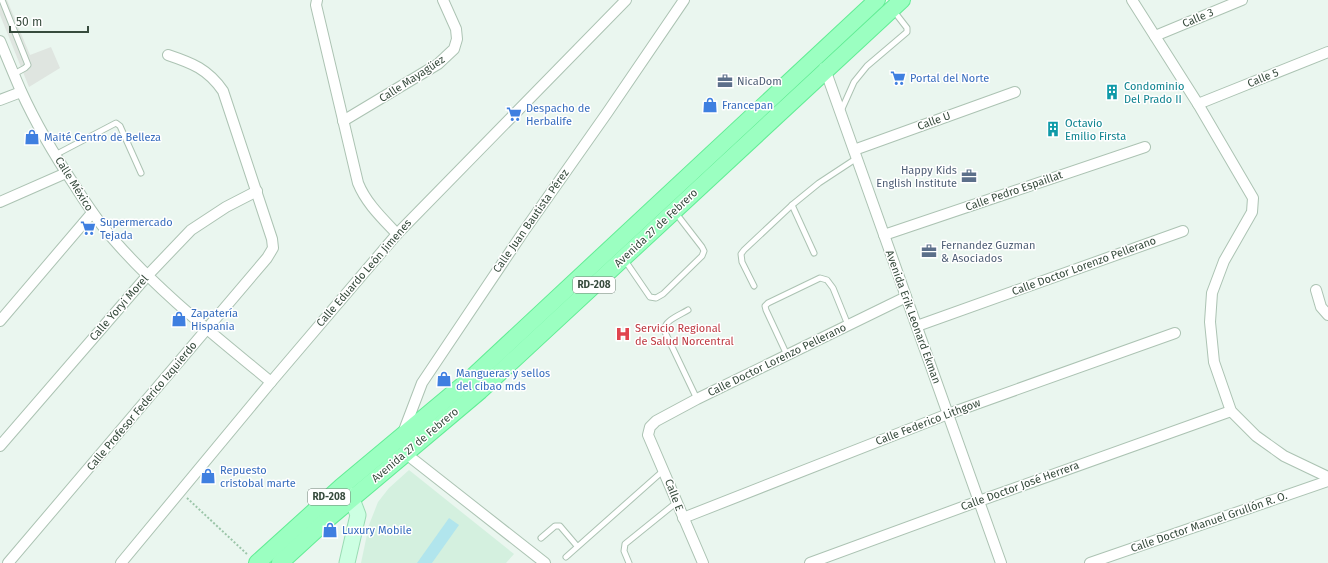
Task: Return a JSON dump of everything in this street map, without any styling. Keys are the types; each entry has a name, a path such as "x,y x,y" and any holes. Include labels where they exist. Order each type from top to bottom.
{"main road":[{"name":"Avenida 27 de Febrero","path":"280,563 328,518 346,493 403,434 469,380 817,58 877,0"},
{"name":"Avenida 27 de Febrero","path":"254,561 346,493 406,453 480,391 897,5"}],"street":[{"path":"317,0 316,5 343,121 362,193 368,202 397,234"},
{"name":"Calle Mayagüez","path":"343,121 438,64 454,49 457,39 456,29 443,0"},
{"name":"Calle Eduardo León Jimenes","path":"121,563 271,382 397,234 626,0"},
{"name":"Calle Juan Bautista Pérez","path":"406,453 403,434 422,383 524,231 620,95 684,0"},
{"path":"1132,0 1198,104 1253,198 1252,212 1224,261 1212,293 1210,322 1214,362 1231,411 1256,436 1284,456 1328,477"},
{"name":"Calle 3","path":"1155,36 1242,0"},
{"name":"Calle México","path":"0,41 21,92 55,154 92,213 113,240 147,276 207,329 271,382"},
{"name":"Calle 5","path":"1198,104 1328,52"},
{"path":"168,55 193,64 209,74 223,91 257,191"},
{"name":"Avenida Erik Leonard Ekman","path":"817,58 826,72 841,112 1001,563"},
{"path":"0,100 21,92"},
{"name":"Calle U","path":"856,154 1015,92"},
{"name":"Calle Pedro Espaillat","path":"884,235 1145,147"},
{"path":"0,202 66,173"},
{"name":"Calle Profesor Federico Izquierdo","path":"8,563 267,258 272,248 272,239 257,191"},
{"name":"Calle Yoryi Morel","path":"0,446 147,276 191,230 226,207 257,191"},
{"path":"0,321 92,213"},
{"name":"Calle Doctor Lorenzo Pellerano","path":"917,326 1183,231"},
{"path":"1316,290 1321,307 1328,315"},
{"name":"Calle Doctor Lorenzo Pellerano","path":"650,427 656,421 697,399 906,297"},
{"name":"Calle Federico Lithgow","path":"683,518 948,414 1175,333"},
{"name":"Calle Doctor José Herrera","path":"810,563 1231,411"},
{"name":"Calle E","path":"650,427 648,435 703,563"},
{"path":"406,453 545,563"},
{"name":"Calle Doctor Manuel Grullón R. O.","path":"1090,563 1328,481"},
{"path":"346,493 358,515 347,563"}],"lane":[{"path":"2,0 28,65 26,68 14,74"},
{"path":"841,112 854,82 867,66 907,32 907,28 897,5"},
{"path":"55,154 116,123 120,126 141,173"},
{"path":"754,286 742,262 741,254 744,250 792,205 856,154"},
{"path":"792,205 814,253"},
{"path":"623,258 650,297 656,298 662,294 702,256 704,251 702,246 674,211"},
{"path":"787,355 766,310 765,306 768,303 820,278 827,280 833,288 848,325"},
{"path":"688,310 669,321 665,325 664,330 697,399"},
{"path":"566,557 664,470"},
{"path":"630,563 624,551 625,544 677,502"},
{"path":"541,538 555,526 560,526 578,546"}],"path":[{"path":"180,491 254,561"}],"shaded area":[{"path":"0,0 7,0 30,55 51,47 60,68 29,87 0,15"},
{"path":"409,470 514,554 506,563 361,563 369,525 378,502 389,488"},
{"path":"449,518 459,525 432,563 417,563"}],"place":[{"name":"Portal del Norte","path":"898,78"},
{"name":"NicaDom","path":"725,81"},
{"name":"Condominio Del Prado II","path":"1112,92"},
{"name":"Francepan","path":"710,105"},
{"name":"Despacho de Herbalife","path":"514,114"},
{"name":"Octavio Emilio Firsta","path":"1053,129"},
{"name":"Maité Centro de Belleza","path":"32,137"},
{"name":"Happy Kids English Institute","path":"969,176"},
{"name":"Supermercado Tejada","path":"88,228"},
{"name":"Fernandez Guzman & Asociados","path":"929,251"},
{"name":"Zapatería Hispania","path":"179,319"},
{"name":"Servicio Regional de Salud Norcentral","path":"623,334"},
{"name":"Mangueras y sellos del cibao mds","path":"444,379"},
{"name":"Repuesto cristobal marte","path":"208,476"},
{"name":"Luxury Mobile","path":"330,530"}]}
